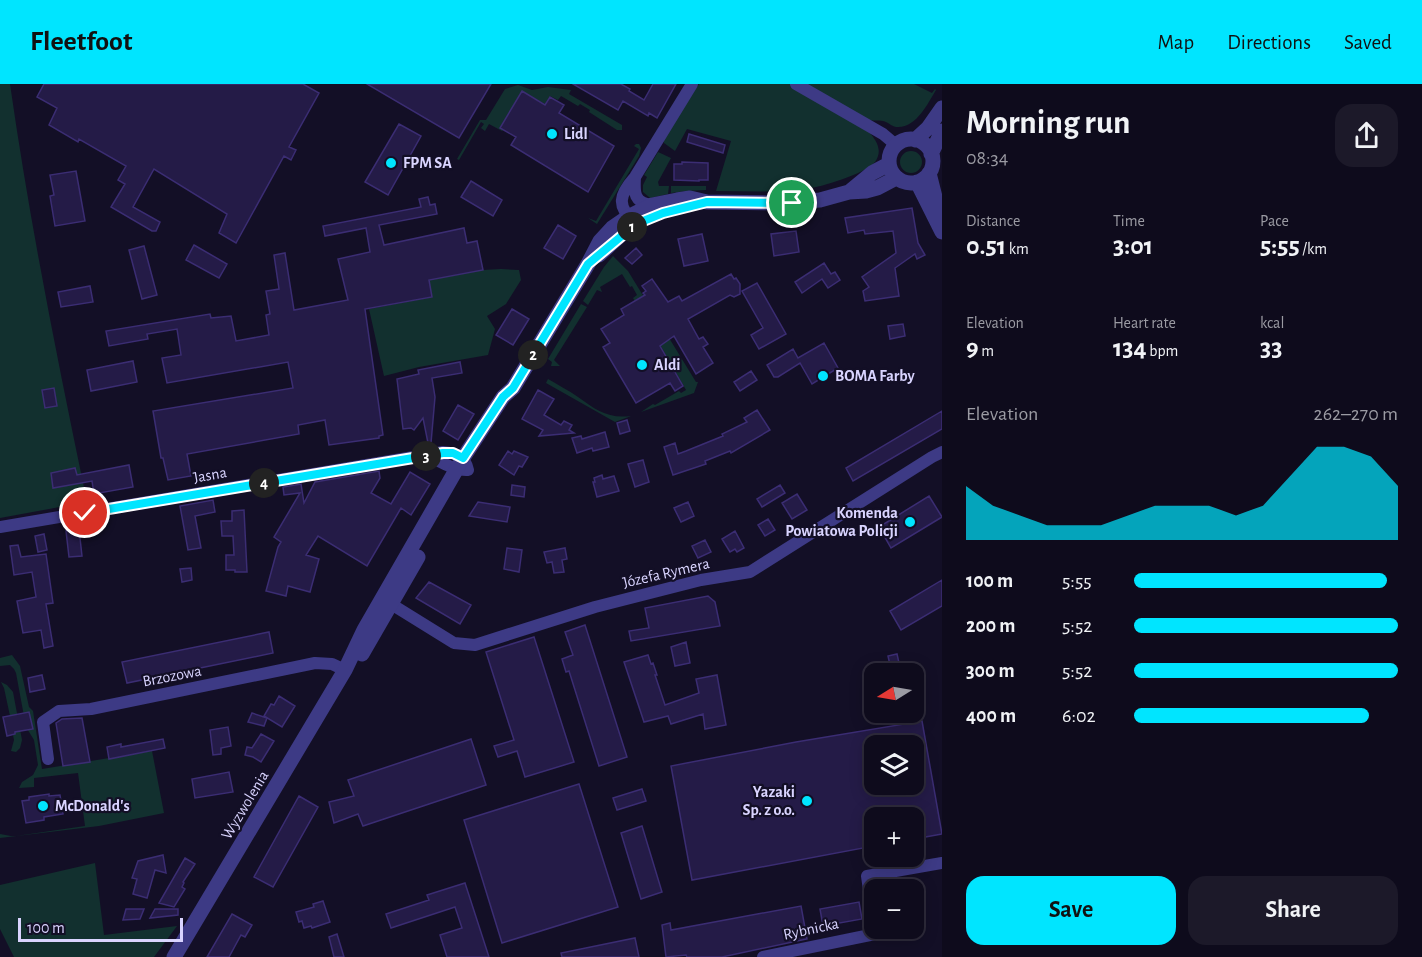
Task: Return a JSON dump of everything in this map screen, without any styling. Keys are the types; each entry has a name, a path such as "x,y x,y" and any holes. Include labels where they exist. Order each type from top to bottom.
{"street":[{"path":"632,220 623,211 622,198 692,84"},
{"path":"796,84 883,134 896,145"},
{"path":"915,140 928,128 942,108"},
{"path":"932,154 942,131"},
{"path":"915,140 928,148 933,161 923,178 910,183 903,182 892,171 889,157 896,145 902,141 915,140"},
{"name":"Wyzwolenia","path":"632,220 652,205 690,198 707,202 781,203 820,200 849,192 872,173 892,171"},
{"path":"635,177 634,188 638,200 641,203 652,205"},
{"path":"923,178 936,196 942,225"},
{"path":"923,178 942,232"},
{"name":"Wyzwolenia","path":"174,957 345,670 355,665 386,602 463,466 503,397 513,388 600,241 612,228 632,220 707,202"},
{"name":"Jasna","path":"0,527 443,453 457,454 463,466"},
{"name":"Józefa Rymera","path":"386,602 454,643 475,645 595,607 701,580 750,572 932,457 942,453"},
{"name":"Brzozowa","path":"48,759 43,722 58,711 91,709 315,663 332,664 345,670"},
{"name":"Rybnicka","path":"763,957 875,934 867,876 942,863"}],"green space":[{"path":"0,84 10,84 45,293 87,502 0,518"},
{"path":"699,84 790,84 869,132 878,146 879,154 870,167 813,188 716,191 731,141 687,129 675,151 664,143 663,138"},
{"path":"805,84 914,84 932,93 936,90 915,120 903,127 896,127 883,121 869,120"},
{"path":"518,85 532,90 548,87 571,90 569,94 622,125 622,130 617,130 589,112 590,110 561,96 558,100 550,96 545,104 522,91 500,127 503,130 489,124 485,131 481,128 484,124 481,122 459,160 457,159 480,120 486,120 505,89"},
{"path":"639,144 641,148 639,156 597,224 588,218 596,221 639,149 634,146"},
{"path":"911,151 919,154 922,162 919,170 911,173 903,170 900,162 903,154"},
{"path":"658,152 671,158 658,182 659,186 669,186 668,194 650,198 643,192 643,185 647,177 644,175"},
{"path":"671,186 706,186 706,190 671,193"},
{"path":"613,256 628,271 698,382 694,393 641,412 679,391 681,393 686,390 633,298 637,295 622,274 600,287 602,292 597,290 588,305 583,301"},
{"path":"501,269 519,270 521,280 506,304 487,316 495,329 488,355 419,367 384,376 369,309 432,297 429,280"},
{"path":"581,304 587,307 554,360 560,366 551,366 552,362 548,359"},
{"path":"548,379 609,415 631,416 615,422 546,383"},
{"path":"12,655 20,666 29,707 33,711 42,769 152,751 164,813 99,826 0,838 0,834 16,836 85,826 78,773 34,778 34,787 19,788 22,782 33,775 38,765 34,740 26,727 16,673 10,665 0,666 0,658"},
{"path":"1,682 13,692 22,740 16,752 11,751 15,734"},
{"path":"95,863 104,935 177,926 154,957 14,957 0,929 0,885"}],"building":[{"path":"44,84 303,84 319,93 289,147 296,150 291,160 284,156 236,243 219,233 227,214 154,169 133,207 160,222 156,231 152,231 111,207 125,184 118,180 126,166 49,125 57,108 37,97"},
{"path":"367,84 491,84 459,138"},
{"path":"573,84 621,84 644,100 653,84 676,84 657,118 649,113 648,116 623,101 618,110"},
{"name":"Lidl","path":"522,91 545,105 550,97 564,105 559,113 614,146 588,192 511,145 516,137 500,128"},
{"name":"FPM SA","path":"399,124 421,136 388,195 365,182"},
{"path":"689,134 725,145 723,153 687,142"},
{"path":"682,162 708,163 708,180 674,180 674,164 682,164"},
{"path":"76,171 85,221 55,226 50,196 54,195 50,175"},
{"path":"471,181 502,200 493,216 461,197"},
{"path":"428,197 430,205 435,204 437,214 379,225 384,245 464,228 467,243 477,241 483,270 429,280 432,297 365,309 383,435 379,438 329,445 325,420 298,425 299,434 187,454 191,476 168,480 163,458 161,458 153,411 293,388 288,362 167,383 162,358 181,355 177,329 147,334 148,339 109,346 106,331 210,314 211,318 231,316 236,341 269,335 266,315 270,314 266,291 279,289 274,255 285,253 294,310 348,300 338,259 370,252 366,228 325,236 323,226 421,207 419,199"},
{"path":"912,208 918,243 925,255 917,259 915,254 895,268 899,296 865,301 863,291 869,287 862,277 896,253 893,231 865,234 864,230 848,233 845,218"},
{"path":"558,225 576,236 563,259 544,248"},
{"path":"796,231 799,252 774,256 771,234"},
{"path":"702,234 708,261 684,266 678,239"},
{"path":"194,245 227,264 219,278 186,260"},
{"path":"144,246 157,295 142,299 129,250"},
{"path":"636,248 642,255 632,264 625,258"},
{"path":"824,263 831,274 835,272 840,280 828,288 822,279 802,293 795,282"},
{"path":"731,274 740,284 740,294 734,297 730,295 688,319 699,339 703,337 708,344 703,347 713,363 696,374 674,336 660,346 683,386 675,391 670,383 636,403 603,347 610,343 601,329 624,315 621,309 645,295 643,293 646,291 642,286 652,279 668,302 679,296 682,301"},
{"path":"757,283 786,334 759,349 751,335 763,328 742,291"},
{"path":"90,286 93,302 61,307 58,292"},
{"path":"512,309 529,319 513,345 496,335"},
{"path":"903,324 905,336 890,339 888,326"},
{"path":"824,343 838,368 812,384 800,363 778,377 774,377 767,365 793,349 798,358"},
{"path":"133,361 137,382 91,391 87,370"},
{"path":"460,362 462,373 432,378 435,397 431,443 428,443 423,418 414,430 403,429 397,379 419,374 418,370"},
{"path":"751,371 757,380 740,391 734,382"},
{"path":"54,388 57,406 45,408 42,390"},
{"path":"538,390 554,399 544,415 561,425 564,421 572,425 569,430 574,433 539,436 543,430 522,419"},
{"path":"458,405 474,414 458,440 443,431"},
{"path":"757,410 770,430 731,453 730,451 705,461 706,464 673,475 664,447 675,443 678,454 686,451 723,436 722,434 747,422 744,418"},
{"path":"942,411 942,429 853,481 846,468"},
{"path":"627,420 630,431 620,434 617,423"},
{"path":"605,432 609,447 593,451 592,448 577,453 572,438 581,436 582,439"},
{"path":"508,451 528,457 514,475 499,465"},
{"path":"643,460 649,482 635,487 628,464"},
{"path":"129,465 133,487 94,494 92,481 53,488 51,473 75,468 77,475"},
{"path":"379,471 380,478 371,493 391,504 410,472 430,484 411,515 401,508 367,566 318,536 306,555 319,559 310,592 288,586 286,596 266,591 281,542 274,537 300,493 284,495 283,487 301,484 304,503 315,482"},
{"path":"602,475 603,479 614,476 619,491 597,497 593,482 595,482 594,478"},
{"path":"512,485 525,487 524,497 511,495"},
{"path":"780,485 785,493 762,507 757,499"},
{"path":"797,494 807,510 792,519 782,503"},
{"name":"Komenda Powiatowa Policji","path":"929,496 942,517 891,548 879,527"},
{"path":"213,500 215,512 195,516 201,548 188,550 180,506"},
{"path":"478,502 510,507 507,522 469,516"},
{"path":"688,502 694,516 681,522 674,508"},
{"path":"244,510 247,572 235,572 235,570 226,570 226,555 234,555 233,536 222,536 221,521 232,521 232,511"},
{"path":"768,519 775,530 765,536 758,525"},
{"path":"79,529 82,556 69,557 66,531"},
{"path":"735,531 744,548 737,552 735,549 730,552 722,539"},
{"path":"44,534 47,550 38,552 35,536"},
{"path":"705,540 711,552 698,558 692,546"},
{"path":"18,545 21,557 46,554 53,603 46,604 53,646 44,648 41,630 23,633 17,601 36,597 32,572 14,575 10,546"},
{"path":"507,548 522,550 519,572 504,569"},
{"path":"565,548 567,559 562,560 564,572 554,573 552,562 547,563 544,552"},
{"path":"191,568 192,580 182,582 180,569"},
{"path":"942,580 942,606 901,630 890,611"},
{"path":"429,582 471,605 460,624 416,598"},
{"path":"708,596 715,602 720,626 631,641 629,631 649,628 645,608"},
{"path":"585,625 627,757 599,766 569,671 566,672 562,659 573,655 565,632"},
{"path":"269,632 273,653 127,683 122,662"},
{"path":"534,637 574,762 525,777 517,751 498,757 494,746 514,740 486,652"},
{"path":"686,642 690,663 675,666 671,647"},
{"path":"897,654 899,663 890,663 888,656"},
{"path":"648,655 651,664 653,663 665,705 699,693 696,679 717,675 726,725 705,729 703,714 671,724 668,716 644,722 624,662"},
{"path":"42,675 45,689 30,692 28,678"},
{"path":"279,696 295,706 282,727 264,716"},
{"path":"29,712 33,729 7,736 3,717"},
{"path":"252,713 267,718 264,726 248,722"},
{"path":"82,718 90,762 63,766 56,723 62,719"},
{"name":"Yazaki Sp. z o.o.","path":"910,723 922,723 942,834 924,837 924,807 864,807 864,848 692,880 671,766 796,742"},
{"path":"228,727 231,746 221,748 221,754 213,755 210,730"},
{"path":"261,734 274,741 261,762 245,755 247,747 252,748"},
{"path":"163,739 165,748 109,759 107,747 121,744 121,747"},
{"path":"471,739 486,785 363,826 358,814 334,823 329,802 354,796 348,780"},
{"path":"229,772 233,792 195,798 192,779"},
{"path":"579,784 618,907 502,943 464,820"},
{"path":"642,789 646,801 617,810 613,798"},
{"name":"McDonald's","path":"49,794 49,796 60,795 63,814 26,823 22,801 29,800 29,797"},
{"path":"299,796 318,807 273,887 254,877"},
{"path":"642,826 662,892 641,899 621,833"},
{"path":"163,855 166,873 155,870 147,898 133,894 137,879 132,878 138,861"},
{"path":"185,858 195,864 183,882 182,887 185,889 174,907 159,903"},
{"path":"465,883 489,957 447,957 440,935 462,928 455,907 391,928 386,914 429,900 427,895"},
{"path":"323,901 330,922 304,928 296,912 314,907 313,904"},
{"path":"859,902 862,919 823,926 820,909"},
{"path":"801,906 807,939 722,957 687,957 686,955 666,957 662,925 670,923 671,930"},
{"path":"126,909 144,909 140,919 123,920"},
{"path":"155,909 178,909 178,915 150,918"},
{"path":"232,914 252,925 245,937 241,935 229,957 207,957"},
{"path":"337,934 344,957 334,957 329,937"},
{"path":"635,938 639,957 562,957 561,953"}],"place":[{"name":"Lidl","path":"552,134"},
{"name":"FPM SA","path":"391,163"},
{"name":"Aldi","path":"642,365"},
{"name":"BOMA Farby","path":"823,376"},
{"name":"Komenda Powiatowa Policji","path":"910,522"},
{"name":"Yazaki Sp. z o.o.","path":"807,801"},
{"name":"McDonald's","path":"43,806"}],"route":[{"path":"85,513 443,453 457,454 463,458 503,397 513,388 588,264 624,232 652,216 707,202 792,203"}]}
